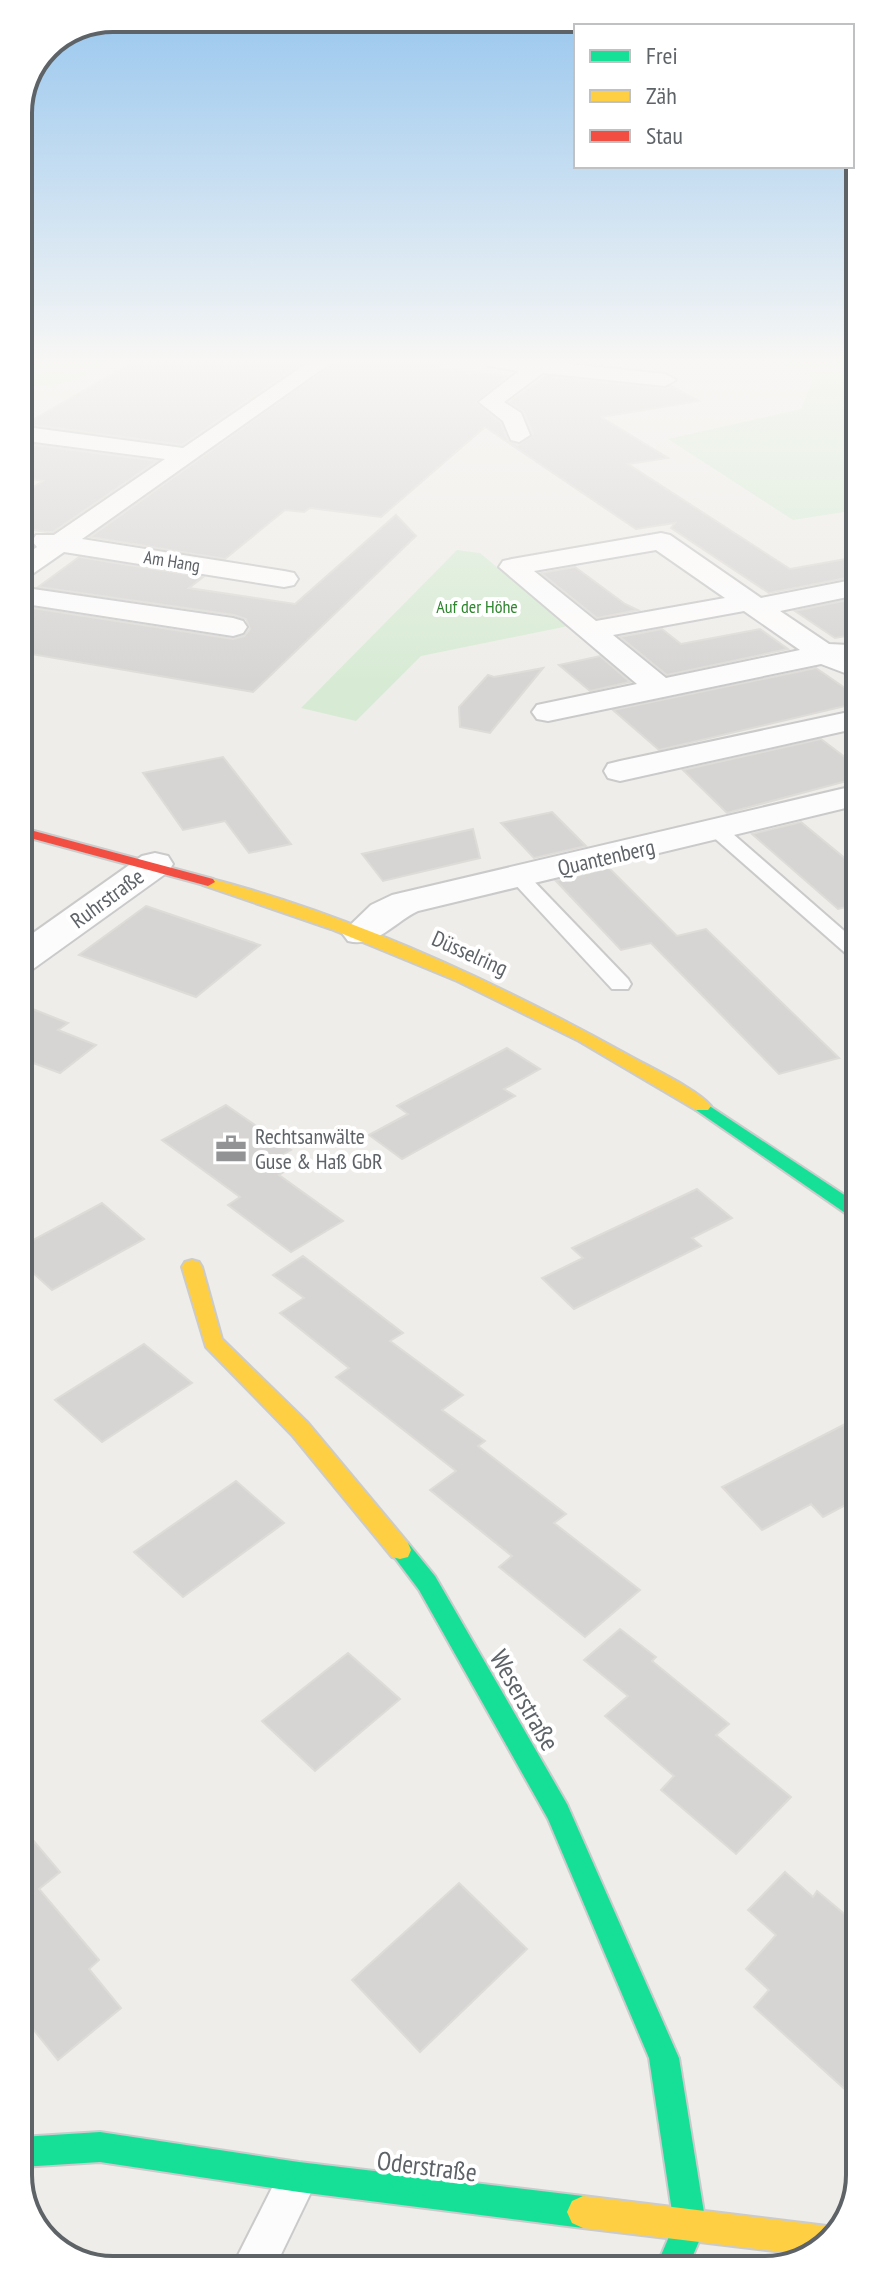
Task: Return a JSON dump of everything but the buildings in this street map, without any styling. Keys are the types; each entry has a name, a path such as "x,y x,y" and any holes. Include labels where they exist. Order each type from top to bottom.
{"street":[{"path":"32,562 166,469"},
{"name":"Am Hang","path":"32,539 284,579"},
{"path":"660,688 512,567 661,541 824,654 846,664"},
{"path":"590,631 846,589"},
{"path":"32,597 233,627"},
{"path":"548,712 846,651"},
{"path":"620,771 846,722"},
{"name":"Quantenberg","path":"361,933 384,913 405,903 846,798"},
{"name":"Düsselring","path":"32,834 155,864 361,933 505,995 620,1055 786,1159 846,1204"},
{"name":"Ruhrstraße","path":"32,952 155,864"},
{"name":"Weserstraße","path":"192,1267 213,1342 300,1429 427,1583 558,1812 664,2058 690,2225"},
{"name":"Oderstraße","path":"32,2151 100,2147 299,2177 812,2240"},
{"path":"677,2256 690,2225"}],"lane":[{"path":"718,831 846,943"},
{"path":"519,877 620,984"},
{"path":"259,2256 299,2177"}],"green space":[{"path":"714,469 846,469 846,512 793,520"},
{"name":"Auf der Höhe","path":"457,550 480,553 568,626 421,656 356,721 301,708"}],"traffic: fast":[{"path":"702,1106 846,1205"},
{"path":"400,1550 427,1583 558,1812 664,2058 690,2225 677,2256"},
{"path":"32,2151 100,2147 299,2177 583,2212"}],"traffic: slow":[{"path":"208,882 337,925 463,978 585,1038 702,1106"},
{"path":"192,1267 213,1342 300,1429 400,1550"},
{"path":"583,2212 812,2240"}],"traffic: jam":[{"path":"32,835 208,882"}],"place":[{"name":"Rechtsanwälte Guse & Haß GbR","path":"231,1149"}]}
